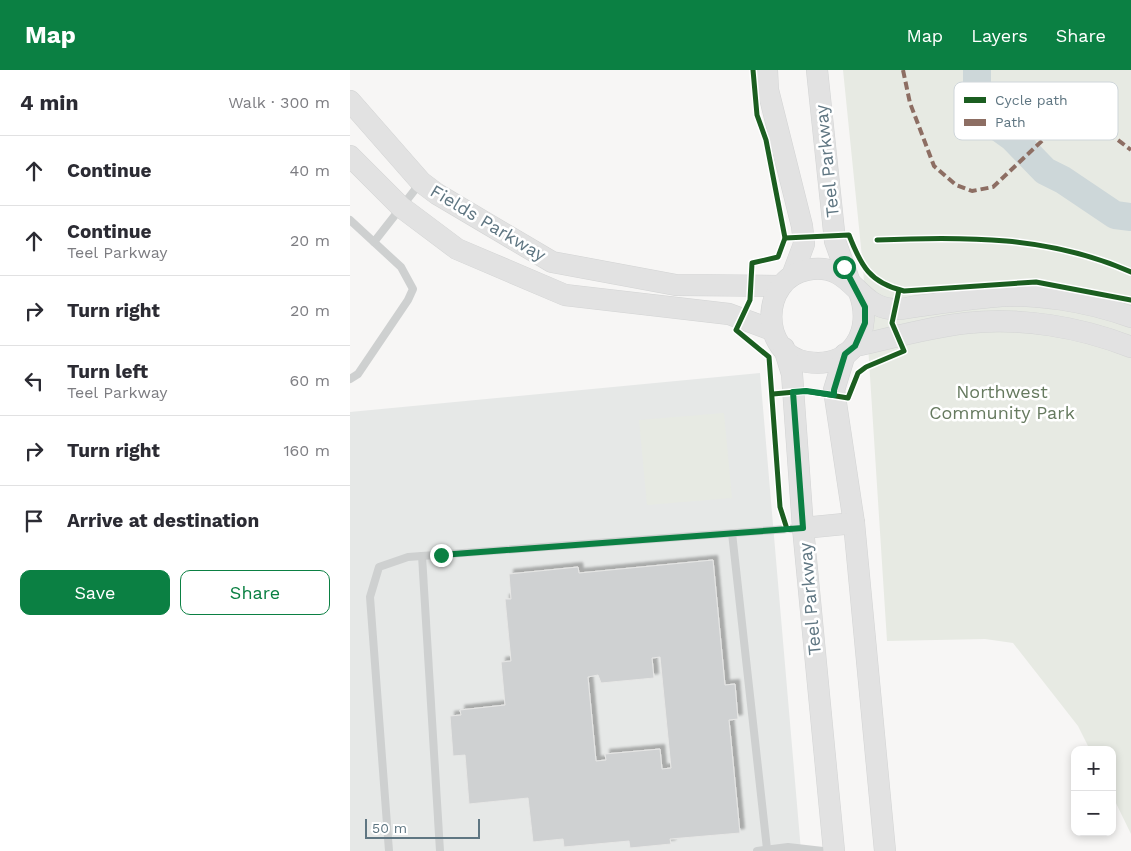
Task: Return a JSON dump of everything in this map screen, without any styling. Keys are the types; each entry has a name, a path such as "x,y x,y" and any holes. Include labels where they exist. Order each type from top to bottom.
{"main road":[{"name":"Teel Parkway","path":"767,70 768,90 802,226 804,244 786,281"},
{"name":"Teel Parkway","path":"817,70 835,241 854,286"},
{"name":"Fields Parkway","path":"350,101 421,182 437,194 552,262 676,284 786,281"},
{"name":"Fields Parkway","path":"350,156 401,207 457,249 564,295 729,314 772,330"},
{"path":"1131,317 1107,308 1047,298 992,296 892,309 874,304 836,272 821,268 806,270 786,281 773,299 770,314 772,330 784,348 790,355 805,362 821,363 836,359 850,350 967,323 1005,321 1049,325 1131,347"},
{"path":"854,286 865,307 865,323 850,350 834,390 854,523 885,851"},
{"name":"Teel Parkway","path":"784,348 792,374 803,528 834,851"},
{"path":"803,528 854,523"}],"lane":[{"path":"374,242 421,182"},
{"path":"350,220 401,267 413,289 408,300 358,374 350,379"},
{"path":"389,851 370,597 379,567 408,557 803,528"},
{"path":"732,533 767,849"},
{"path":"422,556 440,851"},
{"path":"757,851 788,847 823,851"}],"shaded area":[{"path":"760,373 801,851 350,851 350,412"}],"green space":[{"name":"Northwest Community Park","path":"843,70 1131,70 1131,834 1116,803 1116,746 1088,746 1078,726 1013,643 985,639 887,641 863,267"},
{"path":"724,413 732,498 647,505 639,420"}],"building":[{"path":"713,560 725,685 735,684 738,719 729,720 740,833 670,839 671,844 630,848 629,841 564,847 563,839 533,842 528,798 469,804 465,755 453,756 450,716 461,715 460,710 505,705 501,662 511,661 505,599 511,599 509,574 578,567 579,573","holes":["660,657 671,768 662,769 660,749 605,754 606,760 596,761 588,677 598,675 601,683 654,678 652,658"]}],"waterway":[{"path":"977,70 977,82"},
{"path":"1015,140 1045,171 1063,180 1115,215 1131,217"}],"marked path":[{"path":"903,70 910,103 934,166 956,185 972,191 993,187 1043,140"},
{"path":"1118,140 1131,150"}],"cycle path":[{"path":"753,70 757,115 766,140 785,238 778,257 752,263 750,300 736,330 769,357 780,507 787,529"},
{"path":"785,238 849,235 858,256 868,272 892,288 904,291 1036,282 1131,300"},
{"path":"877,240 942,238 1006,241 1038,245 1069,251 1131,272"},
{"path":"773,394 806,391 848,398 858,373 866,367 904,351 892,323 899,290"}],"route":[{"path":"441,555 803,528 793,392 806,391 834,395 845,354 855,346 860,338 865,323 865,307 859,292 849,280 844,267"}]}
